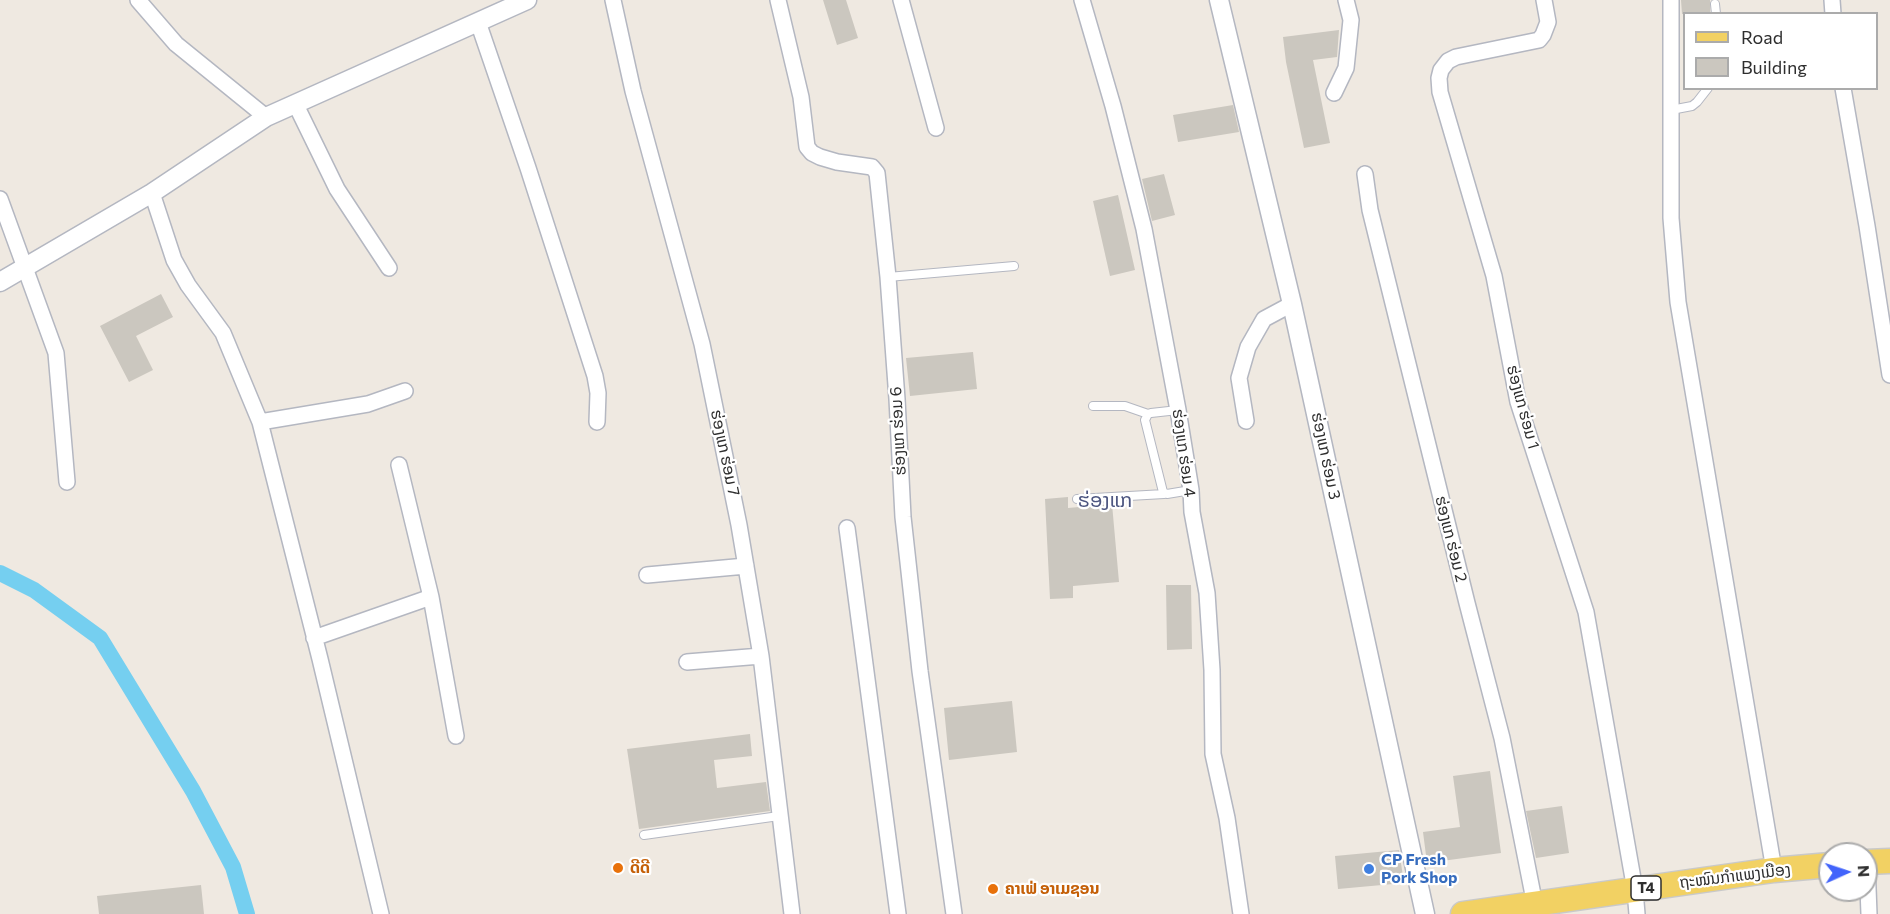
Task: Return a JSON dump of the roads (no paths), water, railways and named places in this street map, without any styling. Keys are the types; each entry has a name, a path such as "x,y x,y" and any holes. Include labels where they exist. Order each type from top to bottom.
{"main road":[{"name":"ຖະໜົນກຳແພງເມືອງ","path":"1463,914 1544,907 1635,890 1774,870 1818,866"}],"street":[{"path":"138,0 176,44 266,117"},
{"path":"0,282 152,193 266,117 527,0"},
{"name":"ຮ່ອງແກ ຮ່ອມ 7","path":"614,0 633,91 702,344 739,525 761,656 792,914"},
{"name":"ຮ່ອງແກ ຮ່ອມ 6","path":"778,0 801,97 807,147 820,157 872,167 877,173 888,277 903,517 920,671 954,914"},
{"path":"901,0 936,128"},
{"name":"ຮ່ອງແກ ຮ່ອມ 4","path":"1082,0 1113,106 1144,229 1178,410 1191,490 1192,512 1207,593 1212,670 1213,754 1227,818 1241,914"},
{"name":"ຮ່ອງແກ ຮ່ອມ 3","path":"1219,0 1292,304 1425,914"},
{"path":"1334,93 1346,68 1351,20 1346,0"},
{"name":"ຮ່ອງແກ ຮ່ອມ 1","path":"1544,0 1548,22 1544,35 1539,40 1456,57 1448,61 1441,70 1440,92 1494,276 1518,402 1586,612 1635,890"},
{"path":"1671,0 1671,218 1678,302 1774,870"},
{"path":"478,22 596,376 597,422"},
{"path":"1843,90 1890,375"},
{"path":"295,103 337,189 388,268"},
{"name":"ຮ່ອງແກ ຮ່ອມ 2","path":"1365,174 1370,210 1544,907"},
{"path":"152,193 174,260 188,285 223,333 261,422 381,914"},
{"path":"0,199 56,353 67,482"},
{"path":"1246,420 1239,378 1248,347 1264,318 1292,304"},
{"path":"261,422 368,404 405,391"},
{"path":"399,465 430,597 456,736"},
{"path":"847,528 898,914"},
{"path":"647,575 746,566"},
{"path":"314,638 430,597"},
{"path":"687,662 761,656"},
{"path":"1635,890 1637,914"}],"lane":[{"path":"1715,4 1716,12"},
{"path":"1671,110 1692,105 1706,90"},
{"path":"888,277 1014,266"},
{"path":"1093,406 1125,406 1148,414 1178,410"},
{"path":"1148,414 1146,420 1164,494"},
{"path":"1077,499 1164,494 1191,490"},
{"path":"644,836 779,816"}],"waterway":[{"path":"0,573 34,590 100,638 193,791 233,867 247,914"}],"place":[{"name":"ດີດີ","path":"618,868"},
{"name":"CP Fresh Pork Shop","path":"1369,869"},
{"name":"ຄາເຟ່ ອາເມຊອນ","path":"993,889"}],"district":[{"name":"ຮ່ອງແກ","path":"1105,500"}]}
